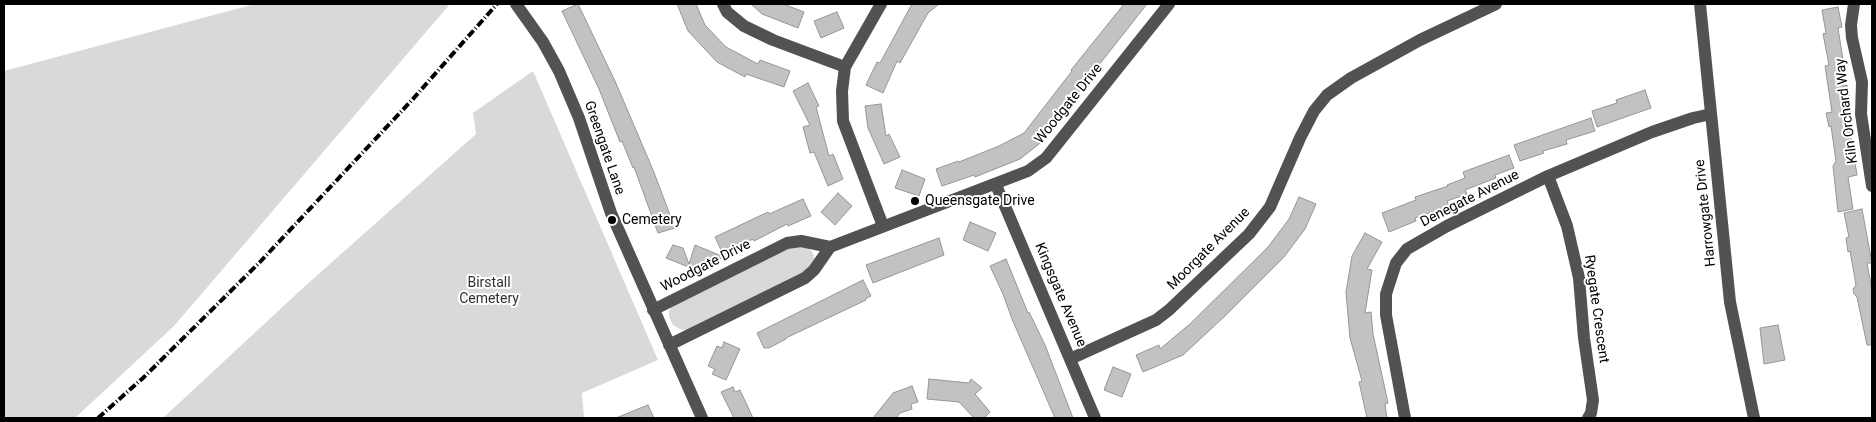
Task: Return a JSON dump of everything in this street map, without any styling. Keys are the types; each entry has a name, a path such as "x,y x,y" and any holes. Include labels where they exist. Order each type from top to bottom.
{"street":[{"name":"Greengate Lane","path":"516,4 543,42 559,71 576,111 611,213 702,418"},
{"path":"723,4 727,12 744,26 773,40 845,66"},
{"path":"881,4 845,66 842,91 843,121 882,226"},
{"name":"Woodgate Drive","path":"653,310 787,243 800,241 830,247 1028,171 1046,158 1169,4"},
{"name":"Moorgate Avenue","path":"1070,359 1156,320 1249,234 1270,207 1300,138 1314,111 1326,95 1350,78 1420,40 1496,4"},
{"name":"Harrowgate Drive","path":"1700,4 1730,302 1754,418"},
{"name":"Kiln Orchard Way","path":"1854,4 1851,25 1852,38 1862,82 1861,114 1868,132 1872,186"},
{"name":"Denegate Avenue","path":"1405,418 1386,315 1386,294 1396,263 1407,249 1548,176 1652,132 1711,114"},
{"name":"Ryegate Crescent","path":"1548,176 1567,226 1579,278 1584,338 1593,400 1591,413 1588,418"},
{"name":"Kingsgate Avenue","path":"996,184 1095,418"},
{"path":"668,345 805,278 814,270 830,247"}],"green space":[{"path":"255,4 450,4 174,326 75,418 4,418 4,71"},
{"name":"Birstall Cemetery","path":"533,71 658,360 582,393 584,418 163,418 304,287 476,134 473,113"},
{"path":"790,246 807,246 813,253 815,260 812,267 801,275 689,331 673,325 669,317 669,311 674,302"}],"building":[{"path":"578,4 615,81 653,170 675,228 658,233 634,167 622,141 620,142 599,89 562,11"},
{"path":"677,4 696,4 705,25 726,47 758,64 760,60 790,71 784,87 746,74 745,77 717,62 688,31"},
{"path":"751,4 783,4 804,12 798,28 762,14"},
{"path":"912,4 939,4 928,13 900,63 897,61 883,93 866,85 877,62 880,63"},
{"path":"1124,4 1147,4 1039,144 1020,159 975,177 974,175 942,186 936,169 999,146 1024,133"},
{"path":"1838,7 1842,27 1838,28 1843,60 1839,61 1843,86 1847,85 1851,106 1846,107 1857,175 1848,177 1853,209 1838,212 1833,166 1836,161 1831,126 1829,127 1826,113 1832,112 1825,66 1829,65 1823,34 1826,33 1822,10"},
{"path":"837,12 844,28 821,38 814,21"},
{"path":"808,83 819,106 816,107 829,156 833,154 843,179 828,186 814,152 810,153 803,127 810,125 793,91"},
{"path":"1645,90 1651,108 1597,127 1592,111 1617,103 1616,100"},
{"path":"881,104 886,136 889,134 900,157 884,164 868,128 865,106"},
{"path":"1591,118 1595,131 1566,140 1567,144 1543,151 1544,153 1520,161 1514,145"},
{"path":"1509,155 1514,168 1495,175 1496,178 1465,190 1467,194 1447,201 1449,206 1415,218 1416,221 1389,232 1382,213 1416,200 1415,197 1465,178 1463,172"},
{"path":"902,170 925,179 919,196 895,188"},
{"path":"838,193 852,206 835,225 821,212"},
{"path":"1299,197 1316,204 1305,229 1284,257 1183,355 1143,372 1136,355 1159,345 1160,349 1191,323 1268,247 1289,219"},
{"path":"803,199 811,216 788,226 787,224 723,254 715,237 768,212 769,214"},
{"path":"1862,209 1872,263 1867,263 1872,290 1872,345 1867,345 1857,297 1854,294 1853,289 1856,285 1850,251 1848,252 1846,238 1849,237 1844,213"},
{"path":"970,222 996,233 988,251 963,240"},
{"path":"1365,233 1382,242 1367,269 1372,270 1365,313 1371,312 1373,334 1388,403 1385,404 1387,418 1367,418 1359,382 1362,381 1350,338 1346,292 1352,256"},
{"path":"939,238 944,255 873,283 866,265"},
{"path":"673,245 683,248 689,264 695,245 724,257 696,270 666,258"},
{"path":"1006,259 1028,313 1045,345 1073,418 1055,418 1012,319 990,266"},
{"path":"863,280 871,296 866,300 769,348 764,348 757,333"},
{"path":"1778,325 1785,360 1764,364 1760,328"},
{"path":"724,342 740,349 726,380 712,374 715,369 708,366 717,346 722,348"},
{"path":"1113,367 1131,374 1122,397 1104,390"},
{"path":"929,379 969,383 971,379 982,388 975,394 990,412 984,418 974,418 959,402 927,399"},
{"path":"912,386 918,402 911,404 912,409 900,413 896,418 873,418 893,393"},
{"path":"733,387 735,392 740,390 753,418 734,418 721,392"},
{"path":"648,405 654,418 616,418"}],"railway":[{"path":"98,418 143,378 260,262 412,100 497,4"}],"place":[{"name":"Queensgate Drive","path":"915,201"},
{"name":"Cemetery","path":"612,220"}]}
